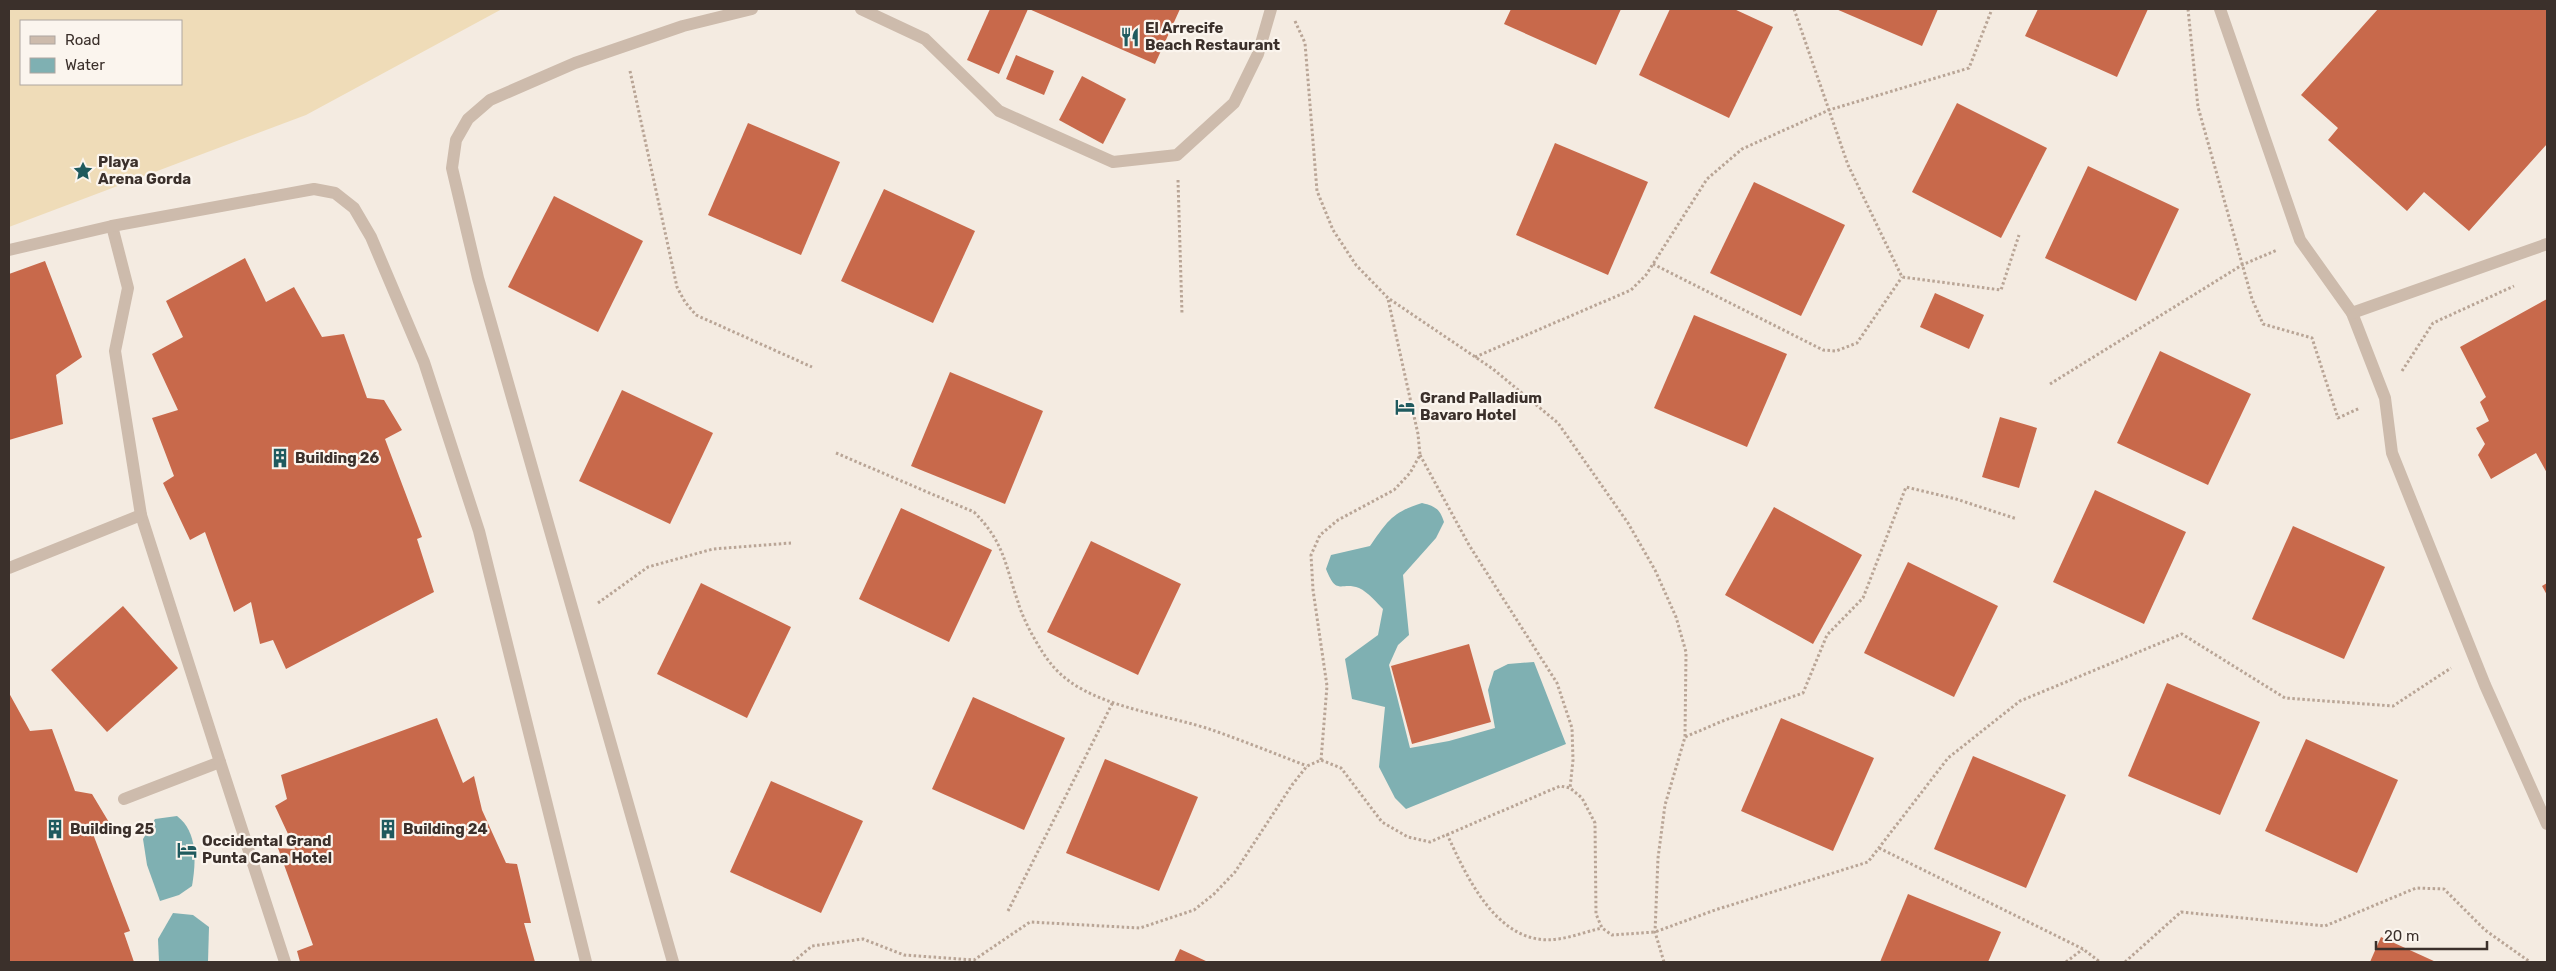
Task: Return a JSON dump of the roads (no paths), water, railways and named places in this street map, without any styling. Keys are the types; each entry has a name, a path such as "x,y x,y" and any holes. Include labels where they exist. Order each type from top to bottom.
{"lane":[{"path":"673,962 478,278 452,168 456,140 468,118 490,100 575,63 684,26 752,9"},
{"path":"861,9 925,39 999,111 1113,162 1177,155 1234,103 1258,54 1271,9"},
{"path":"2220,9 2300,240 2352,313 2385,398 2392,453 2472,654 2547,824"},
{"path":"9,250 112,226 314,189 335,193 354,208 371,237 408,321 478,531 586,962"},
{"path":"112,226 128,288 115,351 141,515 285,962"},
{"path":"2352,313 2547,244"},
{"path":"9,568 141,515"},
{"path":"124,799 220,762"}],"water":[{"path":"1422,503 1436,509 1441,514 1444,522 1436,538 1403,575 1409,635 1398,645 1389,665 1410,748 1449,741 1495,728 1488,690 1494,671 1508,664 1534,662 1566,744 1406,809 1395,798 1379,767 1385,707 1352,699 1345,659 1378,635 1383,609 1359,588 1340,586 1333,583 1326,569 1331,555 1370,546 1381,530 1397,514"},
{"path":"177,816 189,830 194,848 195,858 192,886 179,895 160,901 147,865 143,839 155,819"},
{"path":"173,913 193,915 209,927 208,962 159,962 158,939"}],"place":[{"name":"El Arrecife Beach Restaurant","path":"1130,37"},
{"name":"Playa Arena Gorda","path":"83,171"},
{"name":"Grand Palladium Bavaro Hotel","path":"1405,407"},
{"name":"Building 26","path":"280,458"},
{"name":"Building 25","path":"55,829"},
{"name":"Building 24","path":"388,829"},
{"name":"Occidental Grand Punta Cana Hotel","path":"187,850"}]}
